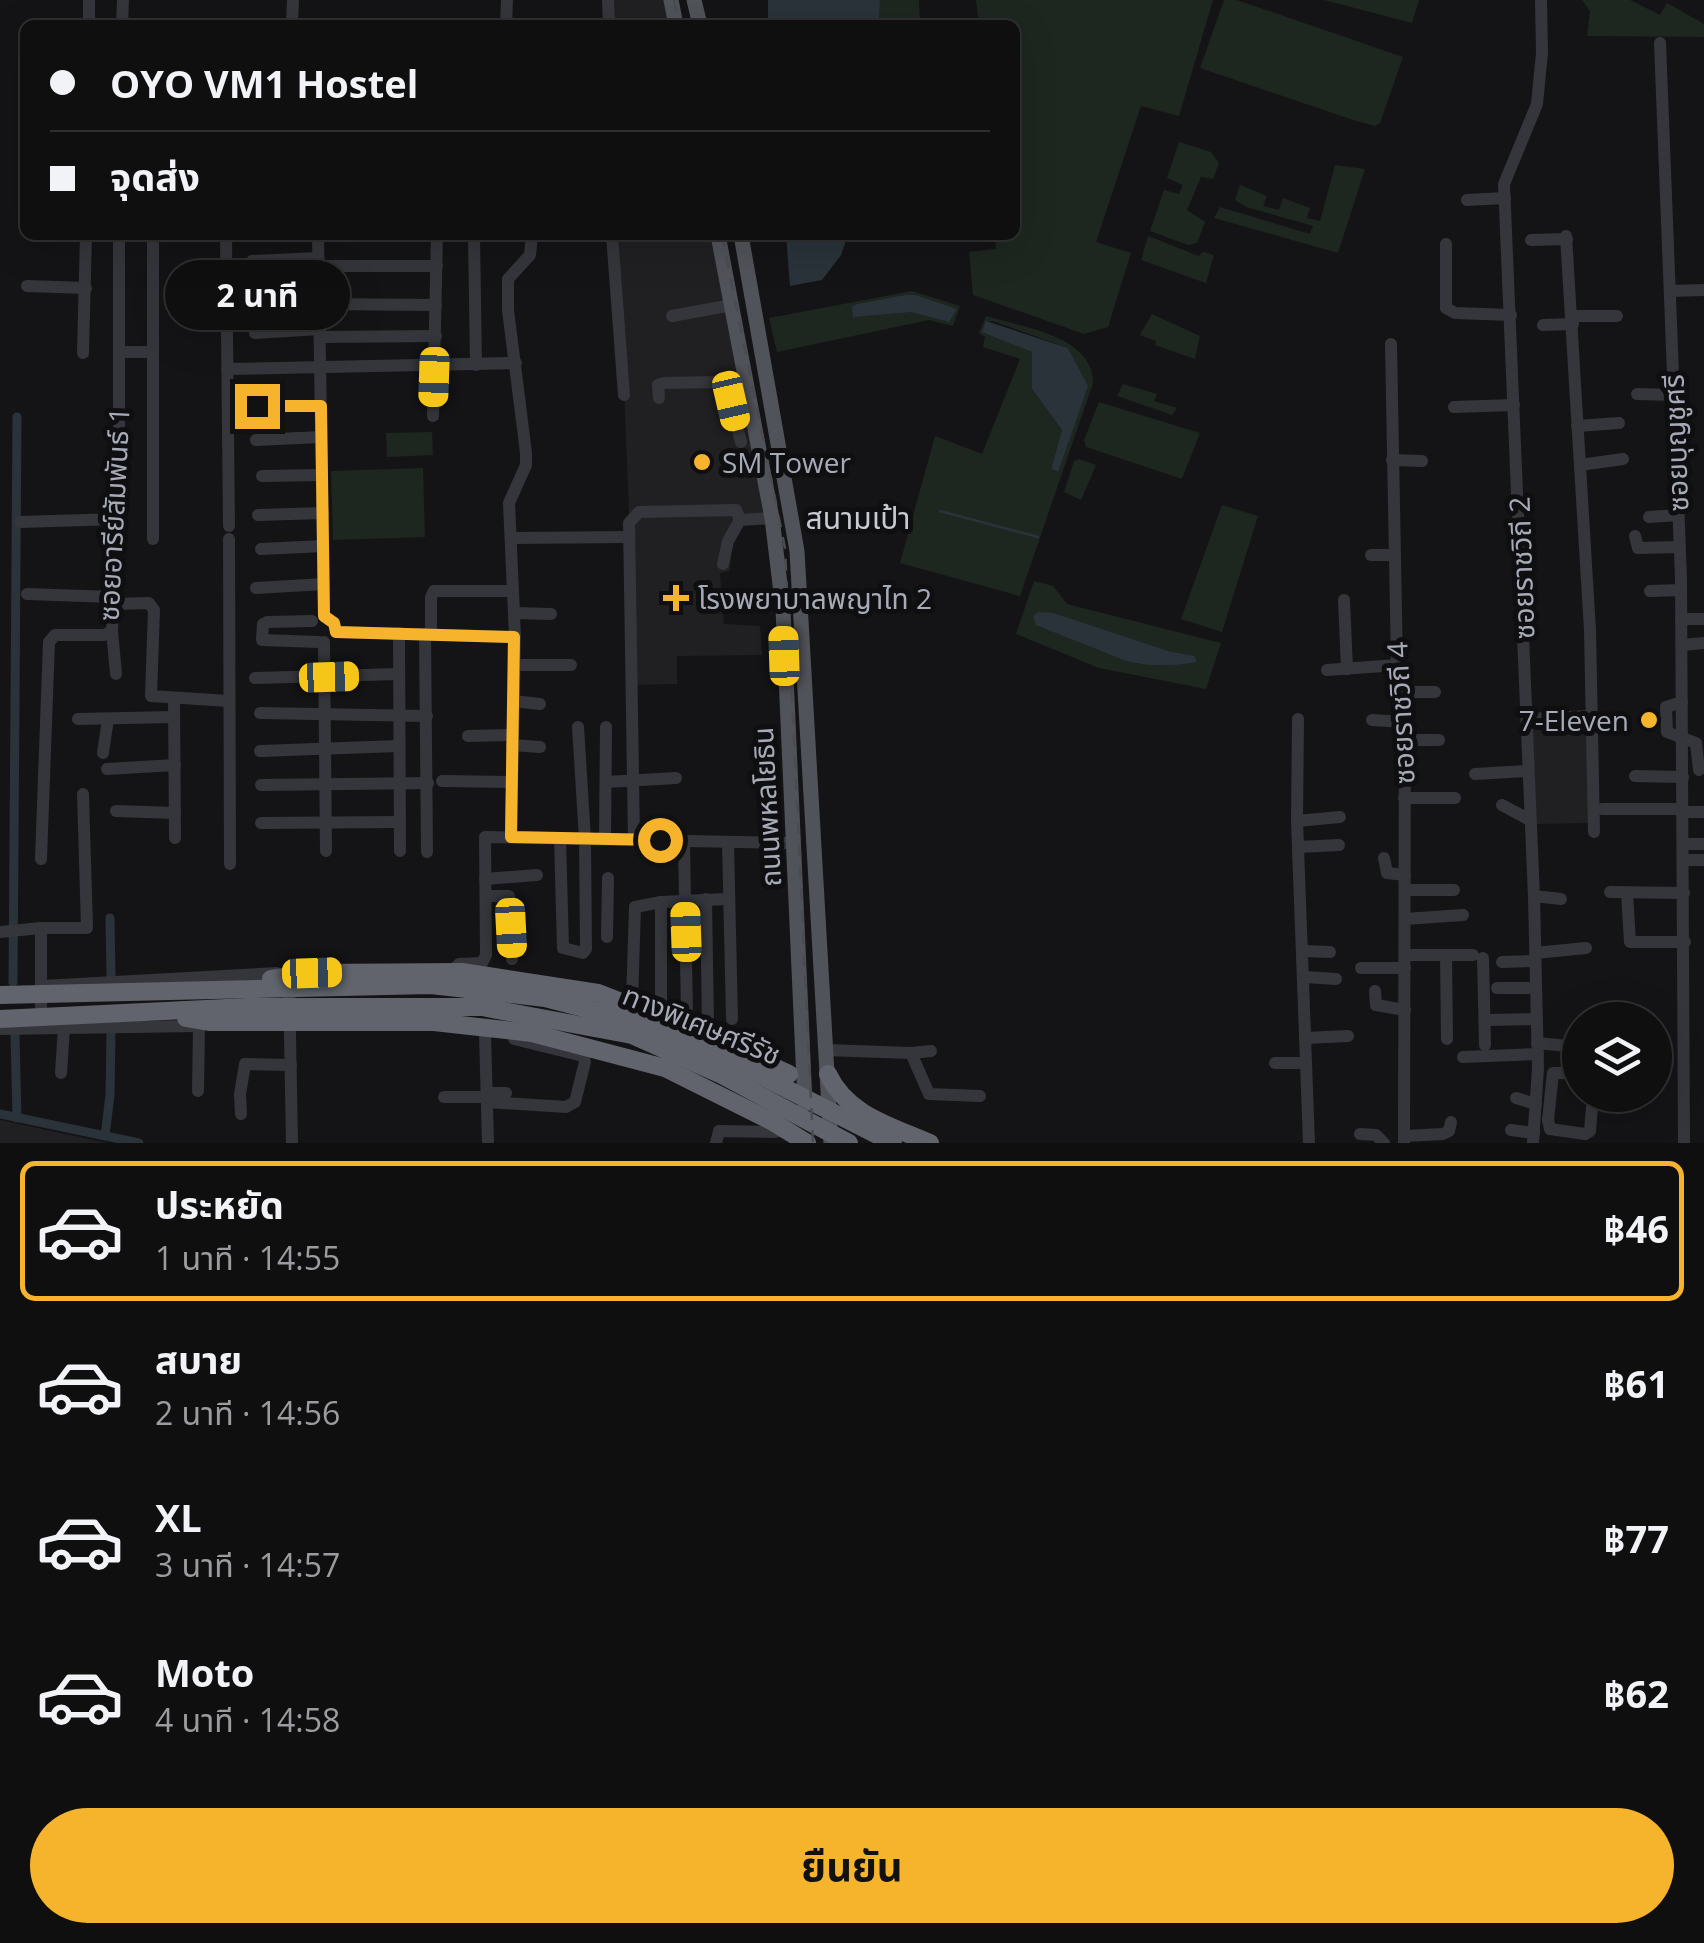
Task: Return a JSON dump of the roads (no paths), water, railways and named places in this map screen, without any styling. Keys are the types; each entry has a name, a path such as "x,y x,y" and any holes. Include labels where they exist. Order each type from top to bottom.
{"highway":[{"path":"217,990 312,973 462,972 598,993 681,1024 796,1075"},
{"name":"ทางพิเศษศรีรัช","path":"0,992 431,986 545,998 642,1023 894,1138"},
{"name":"ทางพิเศษศรีรัช","path":"0,1019 247,1007 482,1006 632,1035 722,1074 849,1143"},
{"path":"166,1013 209,1022 434,1022 532,1032 664,1068 807,1143"},
{"path":"828,1074 836,1093 894,1138 928,1142"}],"main road":[{"name":"ถนนพหลโยธิน","path":"719,240 733,312 742,442 772,518 783,609 793,844 796,1075 807,1143"},
{"name":"ถนนพหลโยธิน","path":"741,240 797,551 831,1143"},
{"path":"733,312 756,314"},
{"path":"788,738 808,738"}],"street":[{"name":"ซอยราชวิถี 2","path":"1534,1138 1539,1113 1534,896 1505,198 1506,174 1536,104 1542,53 1541,0"},
{"name":"ซอยบุญชูศรี","path":"1660,43 1681,590 1684,1143"},
{"path":"1467,200 1505,198"},
{"path":"1531,240 1567,238 1590,630 1594,832"},
{"path":"83,353 86,240"},
{"name":"ซอยอารีย์สัมพันธ์ 1","path":"40,859 49,642 55,635 104,635 112,630 118,519 120,240"},
{"path":"226,240 230,864"},
{"path":"318,240 324,584 318,618 310,634 322,642"},
{"path":"433,416 437,240"},
{"path":"474,240 476,365"},
{"path":"511,837 514,613 509,503 526,465 526,453 508,310 508,278 530,255 532,240"},
{"path":"612,240 624,395"},
{"path":"153,243 153,539"},
{"path":"1446,244 1446,308 1455,313 1511,315"},
{"path":"252,261 437,266"},
{"path":"27,286 86,288"},
{"path":"1670,290 1704,290"},
{"path":"257,298 436,305"},
{"path":"672,316 733,312"},
{"path":"1543,324 1617,316"},
{"path":"255,333 436,336"},
{"name":"ซอยราชวิถี 4","path":"1391,344 1397,665 1405,692 1404,1140"},
{"path":"120,352 153,352"},
{"path":"227,368 435,367 516,362"},
{"path":"658,398 658,386 664,383 717,382 726,388 742,442"},
{"path":"1636,394 1674,394"},
{"path":"257,406 321,406"},
{"path":"1454,406 1514,406"},
{"path":"1577,426 1619,424"},
{"path":"256,440 322,437"},
{"path":"1580,466 1623,459"},
{"path":"1392,460 1422,461"},
{"path":"262,476 322,475"},
{"path":"634,840 629,523 638,512 736,510 740,520"},
{"path":"258,515 323,513"},
{"path":"1648,517 1678,515"},
{"path":"740,520 772,518"},
{"path":"20,522 118,519"},
{"path":"723,564 728,541 740,520"},
{"path":"1635,536 1638,548 1678,547"},
{"path":"512,538 628,537"},
{"path":"261,549 323,546"},
{"path":"1372,555 1394,555"},
{"path":"256,588 324,584"},
{"path":"427,852 435,782 426,716 431,597 434,591 513,590"},
{"path":"1650,591 1681,590"},
{"path":"27,594 152,606 152,698 229,701"},
{"path":"1344,600 1347,669"},
{"path":"514,613 550,614"},
{"path":"336,632 334,623 318,618 266,622 262,640 322,642 336,632 514,637"},
{"path":"1681,620 1704,619"},
{"path":"112,630 116,674"},
{"path":"399,634 400,851"},
{"path":"322,642 326,851"},
{"path":"1682,645 1704,644"},
{"path":"514,665 571,665"},
{"path":"1327,670 1397,665"},
{"path":"255,678 399,674"},
{"path":"1405,692 1435,692"},
{"path":"174,698 176,838"},
{"path":"513,701 540,704"},
{"path":"260,713 426,716"},
{"path":"1527,718 1590,716"},
{"path":"78,718 173,717"},
{"path":"103,753 108,719"},
{"path":"1298,719 1297,821 1310,1143"},
{"path":"1372,720 1404,722"},
{"path":"560,838 563,948 585,952 585,839 578,727"},
{"path":"604,840 606,727"},
{"path":"468,736 540,747"},
{"path":"1683,739 1696,743 1699,770"},
{"path":"1404,740 1438,740"},
{"path":"260,751 400,746"},
{"path":"107,768 175,765"},
{"path":"1475,774 1528,772"},
{"path":"1634,776 1683,777"},
{"path":"606,782 676,778"},
{"path":"261,785 511,782"},
{"path":"0,932 87,928 84,794"},
{"path":"1404,798 1454,798"},
{"path":"1502,805 1530,820"},
{"path":"1602,808 1704,812"},
{"path":"116,811 175,813"},
{"path":"1297,821 1340,817"},
{"path":"261,823 400,822"},
{"path":"450,1024 455,968 459,964 482,963 486,955 483,839 489,836 793,844"},
{"path":"0,992 39,986 288,972 455,968 476,977 598,1000 681,1024 688,964 684,841"},
{"path":"728,843 732,1018"},
{"path":"1684,844 1704,844"},
{"path":"1299,848 1340,845"},
{"path":"1384,858 1387,873 1405,882 1454,890"},
{"path":"1684,860 1704,860"},
{"path":"485,879 538,875"},
{"path":"608,878 608,938"},
{"path":"1610,892 1684,893"},
{"path":"1627,893 1630,942 1684,942"},
{"path":"486,896 509,896 512,959"},
{"path":"1534,896 1561,898"},
{"path":"632,1001 634,910 662,902 728,898"},
{"path":"706,899 708,1025"},
{"path":"661,1008 662,902"},
{"path":"586,907 607,907"},
{"path":"1406,919 1463,915"},
{"path":"41,928 42,1028"},
{"path":"1502,962 1586,948"},
{"path":"1304,950 1330,952"},
{"path":"1446,955 1448,1039"},
{"path":"1360,968 1446,955 1478,957 1485,1045"},
{"path":"662,964 730,963"},
{"path":"288,972 292,1143"},
{"path":"1304,978 1336,979"},
{"path":"1497,988 1536,988"},
{"path":"1375,990 1376,1005 1380,1008 1405,1010"},
{"path":"1485,1020 1537,1019"},
{"path":"0,1029 450,1024 460,1030 529,1041 585,1058 572,1106 487,1097 444,1097"},
{"path":"198,1091 199,1026"},
{"path":"61,1073 64,1027"},
{"path":"485,1034 488,1143"},
{"path":"1305,1038 1348,1036"},
{"path":"1463,1057 1562,1046"},
{"path":"826,1050 931,1051"},
{"path":"910,1053 929,1094 980,1096"},
{"path":"1275,1063 1306,1063"},
{"path":"241,1114 245,1064 291,1065"},
{"path":"1539,1113 1553,1073 1562,1073"},
{"path":"487,1097 506,1093"},
{"path":"1516,1098 1539,1113 1550,1129 1586,1134 1591,1128 1592,1112"},
{"path":"830,1122 875,1143"},
{"path":"716,1143 719,1130 788,1130"},
{"path":"1511,1130 1534,1138"},
{"path":"1404,1140 1450,1132"},
{"path":"1360,1134 1376,1135 1384,1143"}],"waterway":[{"path":"13,982 17,417"},
{"path":"940,511 1038,537"},
{"path":"110,918 111,976"},
{"path":"105,1136 111,1032"},
{"path":"15,1035 17,1118"},
{"path":"0,1114 139,1143"}],"railway":[{"path":"674,0 678,20"},
{"path":"723,240 785,548 813,1143"}],"place":[{"name":"SM Tower","path":"702,462"},
{"name":"โรงพยาบาลพญาไท 2","path":"676,598"},
{"name":"7-Eleven","path":"1649,720"}],"district":[{"name":"สนามเป้า","path":"858,517"}]}
